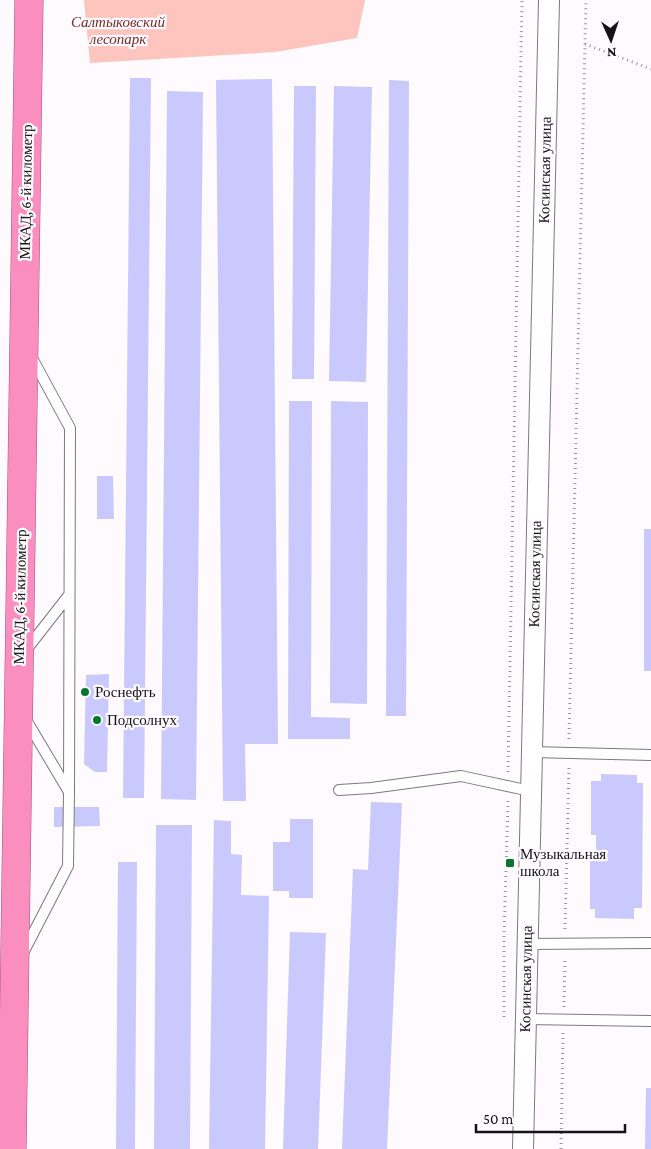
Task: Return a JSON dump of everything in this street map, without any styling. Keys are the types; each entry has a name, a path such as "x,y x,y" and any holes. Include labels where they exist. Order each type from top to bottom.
{"highway":[{"name":"МКАД, 6-й километр","path":"12,1149 29,0"}],"street":[{"name":"Косинская улица","path":"523,1149 548,0"}],"lane":[{"path":"14,970 68,866 70,428 24,344"},
{"path":"19,659 69,595"},
{"path":"18,707 69,792"},
{"path":"531,752 651,755"},
{"path":"339,790 461,776 530,791"},
{"path":"527,944 651,943"},
{"path":"525,1019 651,1021"}],"path":[{"path":"504,1024 504,937 522,0"},
{"path":"561,1149 586,0"},
{"path":"585,44 651,69"}],"green space":[{"name":"Салтыковский лесопарк","path":"84,0 365,0 357,38 275,52 90,63"}],"building":[{"path":"130,78 151,78 144,798 123,798"},
{"path":"272,79 278,744 245,744 246,801 223,801 216,80"},
{"path":"389,80 409,81 406,716 386,716"},
{"path":"294,86 316,86 314,379 292,379"},
{"path":"334,86 372,87 366,382 329,381"},
{"path":"167,91 203,92 196,800 161,799"},
{"path":"289,401 312,401 311,717 350,718 350,739 288,739"},
{"path":"331,401 368,402 367,704 330,703"},
{"path":"97,476 113,476 114,519 97,519"},
{"path":"644,529 651,529 651,671 644,671"},
{"name":"Подсолнух","path":"109,674 107,772 95,772 84,764 86,675"},
{"path":"601,774 637,775 637,783 643,783 642,908 634,908 634,919 595,918 595,909 590,909 590,858 596,858 596,835 591,835 591,781 601,781"},
{"path":"371,802 402,803 387,1149 342,1149 353,869 368,870"},
{"path":"54,807 99,807 100,826 54,827"},
{"path":"290,819 313,819 313,898 289,898 289,891 273,891 273,842 290,842"},
{"path":"214,820 231,821 231,854 242,855 241,895 269,896 265,1149 209,1149"},
{"path":"156,825 192,825 190,1149 154,1149"},
{"path":"118,862 137,862 135,1149 116,1149"},
{"path":"290,932 326,933 318,1149 283,1149"},
{"path":"646,1088 651,1088 651,1149 645,1149"}],"place":[{"name":"Роснефть","path":"85,692"},
{"name":"Подсолнух","path":"97,720"},
{"name":"Музыкальная школа","path":"510,863"}]}
